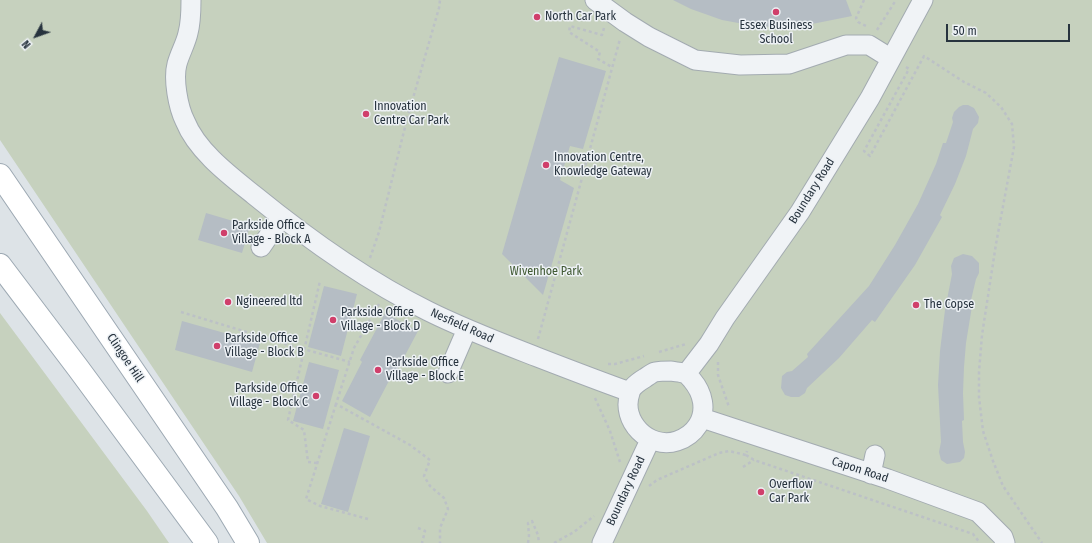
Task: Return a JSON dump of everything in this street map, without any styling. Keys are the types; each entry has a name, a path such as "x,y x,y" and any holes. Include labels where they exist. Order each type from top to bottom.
{"main road":[{"name":"Clingoe Hill","path":"0,175 247,539"},
{"path":"0,265 207,543"}],"street":[{"name":"Nesfield Road","path":"191,0 191,15 188,34 177,65 177,96 185,122 198,145 230,176 281,218 329,253 428,311 467,329 586,377 630,392"},
{"path":"596,0 625,22 650,37 695,60 740,65 789,64 846,45 869,45 890,58"},
{"name":"Boundary Road","path":"686,374 709,344 725,318 800,212 870,98 890,58 923,0"},
{"path":"261,247 281,218"},
{"path":"448,373 467,329"},
{"path":"671,371 686,374 696,385 702,395 702,418 696,428 686,438 669,444 650,440 638,431 632,420 628,407 630,392 640,381 654,372 671,371"},
{"name":"Capon Road","path":"702,418 871,474 978,512 1003,537 1005,543"},
{"name":"Boundary Road","path":"602,543 650,440"},
{"path":"871,474 876,455"}],"path":[{"path":"370,260 379,232 407,119 440,0"},
{"path":"864,0 856,18 858,22 870,29"},
{"path":"537,341 625,22"},
{"path":"600,25 605,29 602,35 570,26 569,32 600,52 598,59 612,66"},
{"path":"909,69 864,151 870,156 924,56 964,82 986,93 1001,107 1012,124 1014,147 996,244 982,335 979,372 979,397 983,431 1003,486 1042,543"},
{"path":"890,58 916,72"},
{"path":"317,463 308,462 304,430 288,420 320,281"},
{"path":"368,519 320,506 306,500 354,348 384,297 390,290"},
{"path":"181,312 350,362"},
{"path":"658,352 679,347 697,337 709,344 720,353 718,375 728,406 732,411"},
{"path":"606,364 615,364 651,354"},
{"path":"586,377 581,387 589,391 596,399 610,431 620,462 619,468"},
{"path":"336,404 410,445 430,460 424,476 430,486 444,498 448,509 440,528 440,543"},
{"path":"746,454 750,434"},
{"path":"626,490 640,497 651,484 657,480 719,452 728,451 746,454 754,460 973,534 980,543"},
{"path":"744,467 754,460"},
{"path":"554,543 574,532 593,517 596,511"},
{"path":"528,543 530,536 528,523 532,521 538,535 539,543"},
{"path":"418,528 424,531 422,543"}],"green space":[{"name":"Wivenhoe Park","path":"0,0 1092,0 1092,543 267,543 239,496 0,140"},
{"path":"0,313 147,511 169,543 0,543"}],"building":[{"name":"Essex Business School","path":"673,0 846,0 852,16 802,26 760,27 722,20 691,9"},
{"name":"Innovation Centre, Knowledge Gateway","path":"559,57 606,71 583,149 570,146 560,180 574,188 543,295 502,254"},
{"path":"963,105 968,105 974,108 979,117 978,123 973,129 966,156 955,184 940,215 942,217 915,265 875,322 872,320 839,358 807,388 805,393 799,397 785,395 781,388 782,376 787,372 792,371 808,357 807,354 869,286 895,245 918,204 936,164 943,143 946,143 953,122 952,118 954,112"},
{"name":"Parkside Office Village - Block A","path":"206,213 250,226 242,253 198,240"},
{"path":"963,254 972,256 979,263 979,273 971,300 973,300 966,343 964,367 964,420 962,421 965,452 964,458 960,462 947,464 941,460 939,452 941,442 938,385 940,351 945,310 952,274 951,266 954,258"},
{"name":"Parkside Office Village - Block D","path":"324,286 357,294 341,356 308,347"},
{"name":"Parkside Office Village - Block E","path":"385,313 418,331 370,417 342,401 362,362 360,360"},
{"name":"Parkside Office Village - Block B","path":"182,321 260,343 252,372 175,350"},
{"name":"Parkside Office Village - Block C","path":"309,362 339,370 323,429 293,421"},
{"path":"344,428 370,436 348,512 321,504"}],"place":[{"name":"Essex Business School","path":"776,12"},
{"name":"North Car Park","path":"537,17"},
{"name":"Innovation Centre Car Park","path":"366,114"},
{"name":"Innovation Centre, Knowledge Gateway","path":"546,165"},
{"name":"Parkside Office Village - Block A","path":"224,233"},
{"name":"Ngineered ltd","path":"228,302"},
{"name":"The Copse","path":"916,305"},
{"name":"Parkside Office Village - Block D","path":"333,320"},
{"name":"Parkside Office Village - Block B","path":"217,346"},
{"name":"Parkside Office Village - Block E","path":"378,370"},
{"name":"Parkside Office Village - Block C","path":"316,396"},
{"name":"Overflow Car Park","path":"761,492"}]}
